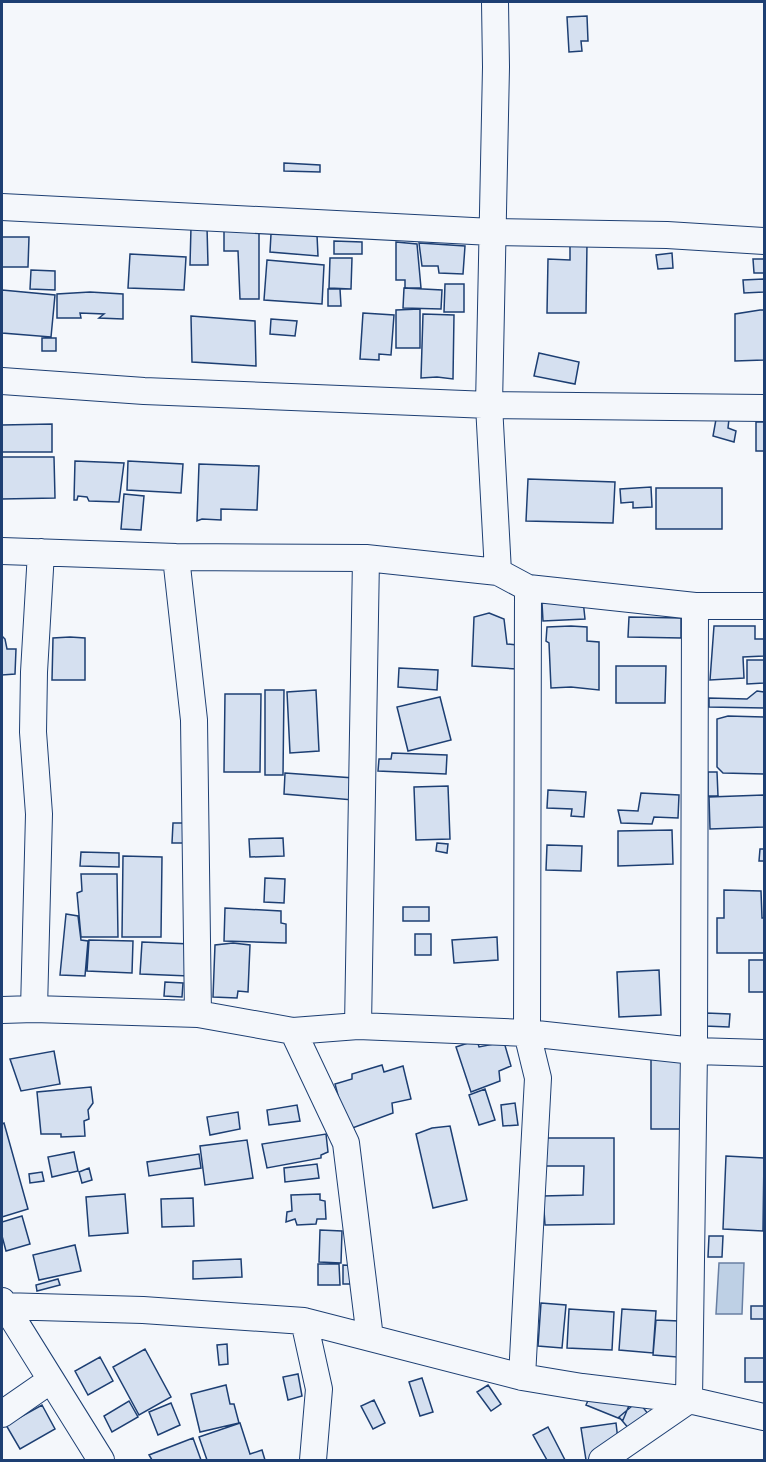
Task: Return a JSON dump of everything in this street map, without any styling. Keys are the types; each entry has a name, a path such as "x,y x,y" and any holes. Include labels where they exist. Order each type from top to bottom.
{"street":[{"path":"495,2 496,67 489,405 498,572"},
{"path":"2,207 492,232 668,235 765,241"},
{"path":"2,381 144,391 489,405 765,408"},
{"path":"2,551 176,558 366,558 498,572 528,588 695,606 765,606"},
{"path":"34,1009 39,814 33,732 41,552"},
{"path":"176,558 194,720 198,1014"},
{"path":"358,1026 366,558"},
{"path":"522,1377 538,1078 527,1033 528,588"},
{"path":"689,1400 694,1051 695,606"},
{"path":"2,1010 198,1014 293,1032 358,1026 527,1033 694,1051 765,1053"},
{"path":"293,1032 346,1143 370,1338"},
{"path":"2,1305 143,1310 304,1321 522,1377 689,1400 765,1417"},
{"path":"2,1305 101,1461"},
{"path":"304,1321 319,1389 314,1461"},
{"path":"2,1414 51,1380"},
{"path":"602,1461 689,1400"}],"water":[{"path":"719,1263 744,1263 742,1314 716,1314"}],"building":[{"path":"587,16 588,41 581,41 582,51 569,52 567,17"},
{"path":"284,163 320,165 320,172 284,171"},
{"path":"224,225 259,227 259,299 240,299 238,251 224,251"},
{"path":"191,227 207,227 208,265 190,265"},
{"path":"271,234 317,235 318,256 270,252"},
{"path":"2,237 29,237 28,267 2,267"},
{"path":"334,241 362,242 362,254 334,254"},
{"path":"396,242 417,244 421,288 405,288 405,280 396,280"},
{"path":"419,243 465,246 463,274 439,273 438,266 422,266"},
{"path":"570,243 587,243 586,313 547,313 548,259 570,260"},
{"path":"672,253 673,268 658,269 656,255"},
{"path":"130,254 186,257 184,290 128,288"},
{"path":"330,258 352,258 351,289 329,288"},
{"path":"753,259 764,259 764,273 754,273"},
{"path":"267,260 324,265 322,304 264,300"},
{"path":"31,270 55,271 55,290 30,289"},
{"path":"764,279 764,292 744,293 743,280"},
{"path":"445,284 464,284 464,312 444,312"},
{"path":"404,288 442,290 441,309 403,308"},
{"path":"328,289 340,289 341,306 328,306"},
{"path":"2,290 55,295 51,337 2,333"},
{"path":"90,292 123,294 123,319 99,318 104,314 80,313 81,318 57,318 57,294"},
{"path":"420,309 420,348 396,348 396,310"},
{"path":"764,310 764,360 735,361 735,314"},
{"path":"363,313 394,315 391,355 379,354 379,360 360,359"},
{"path":"423,314 454,315 453,379 421,378"},
{"path":"191,316 255,321 256,366 192,362"},
{"path":"271,319 297,321 295,336 270,334"},
{"path":"42,338 56,338 56,351 42,351"},
{"path":"539,353 579,362 575,384 534,376"},
{"path":"718,408 730,410 728,428 736,431 734,442 713,436"},
{"path":"756,422 764,422 764,451 756,451"},
{"path":"52,424 52,452 2,452 2,425"},
{"path":"2,457 54,457 55,498 2,499"},
{"path":"75,461 124,463 119,502 89,501 87,497 78,496 77,500 74,500"},
{"path":"128,461 183,464 181,493 127,490"},
{"path":"199,464 259,466 257,510 221,509 221,520 197,521"},
{"path":"528,479 615,482 613,523 526,521"},
{"path":"651,487 652,507 633,508 633,502 621,503 620,489"},
{"path":"656,488 722,488 722,529 656,529"},
{"path":"124,494 144,496 141,530 121,529"},
{"path":"583,600 585,619 543,621 542,603"},
{"path":"489,613 504,619 507,644 517,645 517,669 472,666 474,617"},
{"path":"629,617 681,618 681,638 628,637"},
{"path":"714,626 755,626 755,639 764,639 764,656 743,657 744,678 710,680"},
{"path":"547,627 587,627 587,641 599,642 599,690 571,687 551,688 549,643 546,641"},
{"path":"2,636 7,649 16,649 15,674 2,675"},
{"path":"53,638 85,638 85,680 52,680"},
{"path":"747,660 764,660 764,683 747,684"},
{"path":"616,666 666,666 665,703 616,703"},
{"path":"399,668 438,670 437,690 398,687"},
{"path":"265,690 284,690 283,775 265,775"},
{"path":"316,690 319,751 290,753 287,692"},
{"path":"757,691 764,692 764,708 709,707 709,698 747,699"},
{"path":"225,694 261,694 260,772 224,772"},
{"path":"440,697 451,740 408,751 397,707"},
{"path":"728,716 764,717 764,774 723,773 717,767 717,719"},
{"path":"392,753 447,755 446,774 378,771 379,759 391,759"},
{"path":"708,772 717,772 718,796 708,796"},
{"path":"285,773 354,778 353,800 284,794"},
{"path":"448,786 450,839 416,840 414,787"},
{"path":"548,790 586,792 584,817 571,816 572,809 547,808"},
{"path":"641,793 679,795 678,818 654,817 652,824 621,823 618,810 638,811"},
{"path":"764,795 764,827 710,829 709,797"},
{"path":"173,823 186,823 185,843 172,843"},
{"path":"672,830 673,864 618,866 618,831"},
{"path":"283,838 284,856 250,857 249,839"},
{"path":"437,843 448,844 447,853 436,851"},
{"path":"547,845 582,846 581,871 546,870"},
{"path":"760,849 764,849 764,861 759,861"},
{"path":"81,852 119,853 119,867 80,866"},
{"path":"123,856 162,857 161,937 122,937"},
{"path":"81,874 117,874 118,937 81,937 77,893 82,891"},
{"path":"265,878 285,879 284,903 264,902"},
{"path":"724,890 761,891 764,953 717,953 717,918 724,918"},
{"path":"403,907 429,907 429,921 403,921"},
{"path":"225,908 281,911 281,923 286,924 286,943 224,941"},
{"path":"66,914 78,916 81,940 88,941 85,976 60,975"},
{"path":"415,934 431,934 431,955 415,955"},
{"path":"497,937 498,960 454,963 452,940"},
{"path":"89,940 133,941 132,973 87,971"},
{"path":"142,942 191,944 189,976 140,974"},
{"path":"233,943 250,945 248,992 238,991 237,998 213,997 215,945"},
{"path":"749,960 764,960 764,992 749,992"},
{"path":"659,970 661,1015 619,1017 617,972"},
{"path":"165,982 183,983 182,997 164,996"},
{"path":"706,1013 730,1014 729,1027 705,1026"},
{"path":"477,1040 479,1047 504,1042 511,1066 499,1071 500,1081 471,1092 456,1047"},
{"path":"54,1051 60,1084 21,1091 10,1059"},
{"path":"682,1058 682,1129 651,1129 651,1059"},
{"path":"382,1065 384,1072 403,1066 411,1099 392,1103 393,1113 347,1130 335,1084 352,1079 352,1074"},
{"path":"91,1087 93,1103 88,1110 89,1119 84,1121 85,1136 61,1137 61,1134 41,1134 37,1092"},
{"path":"485,1089 495,1120 479,1125 469,1095"},
{"path":"515,1103 518,1125 503,1126 501,1105"},
{"path":"297,1105 300,1121 269,1125 267,1110"},
{"path":"238,1112 240,1129 210,1135 207,1117"},
{"path":"4,1123 28,1209 2,1217 2,1124"},
{"path":"450,1126 467,1200 433,1208 416,1134 432,1128"},
{"path":"326,1134 328,1152 321,1155 321,1158 267,1168 262,1144"},
{"path":"545,1138 614,1138 614,1224 545,1225 543,1196 583,1195 584,1166 545,1166"},
{"path":"247,1140 253,1178 205,1185 200,1146"},
{"path":"74,1152 78,1171 52,1177 48,1157"},
{"path":"199,1154 201,1168 149,1176 147,1162"},
{"path":"726,1156 764,1158 763,1231 723,1229"},
{"path":"317,1164 319,1178 285,1182 284,1168"},
{"path":"89,1168 92,1180 82,1183 79,1172"},
{"path":"42,1172 44,1181 30,1183 29,1174"},
{"path":"125,1194 128,1233 89,1236 86,1197"},
{"path":"320,1194 320,1200 325,1201 326,1219 317,1219 316,1224 297,1225 295,1219 286,1222 287,1212 292,1211 291,1195"},
{"path":"193,1198 194,1226 162,1227 161,1199"},
{"path":"22,1216 30,1244 6,1251 2,1236 2,1222"},
{"path":"320,1230 342,1231 341,1263 319,1262"},
{"path":"709,1236 723,1236 722,1257 708,1257"},
{"path":"75,1245 81,1271 39,1280 33,1255"},
{"path":"241,1259 242,1277 193,1279 193,1261"},
{"path":"318,1264 339,1264 340,1285 318,1285"},
{"path":"343,1265 360,1266 360,1284 343,1284"},
{"path":"58,1279 60,1285 37,1291 36,1285"},
{"path":"541,1303 566,1305 562,1348 538,1346"},
{"path":"751,1306 764,1306 764,1319 751,1319"},
{"path":"569,1309 614,1312 612,1350 567,1348"},
{"path":"622,1309 656,1311 653,1353 619,1350"},
{"path":"656,1320 679,1321 677,1357 653,1355"},
{"path":"227,1344 228,1364 219,1365 217,1345"},
{"path":"145,1349 171,1397 139,1415 113,1367"},
{"path":"100,1357 113,1381 88,1395 75,1371"},
{"path":"745,1358 764,1358 764,1382 745,1382"},
{"path":"298,1374 302,1396 288,1400 283,1377"},
{"path":"422,1378 433,1412 420,1416 409,1382"},
{"path":"226,1385 230,1404 234,1404 239,1423 200,1432 191,1394"},
{"path":"488,1385 501,1404 491,1411 477,1392"},
{"path":"594,1387 630,1403 623,1420 586,1405"},
{"path":"374,1400 385,1423 373,1429 361,1406"},
{"path":"129,1401 138,1417 112,1432 104,1416"},
{"path":"638,1401 649,1415 630,1430 619,1417"},
{"path":"171,1403 180,1425 158,1435 149,1412"},
{"path":"42,1405 55,1429 20,1449 6,1425"},
{"path":"240,1423 250,1454 262,1450 265,1460 207,1460 199,1437"},
{"path":"616,1423 620,1457 586,1460 581,1428"},
{"path":"548,1427 565,1460 547,1460 533,1435"},
{"path":"193,1438 201,1460 152,1460 149,1455"}]}
